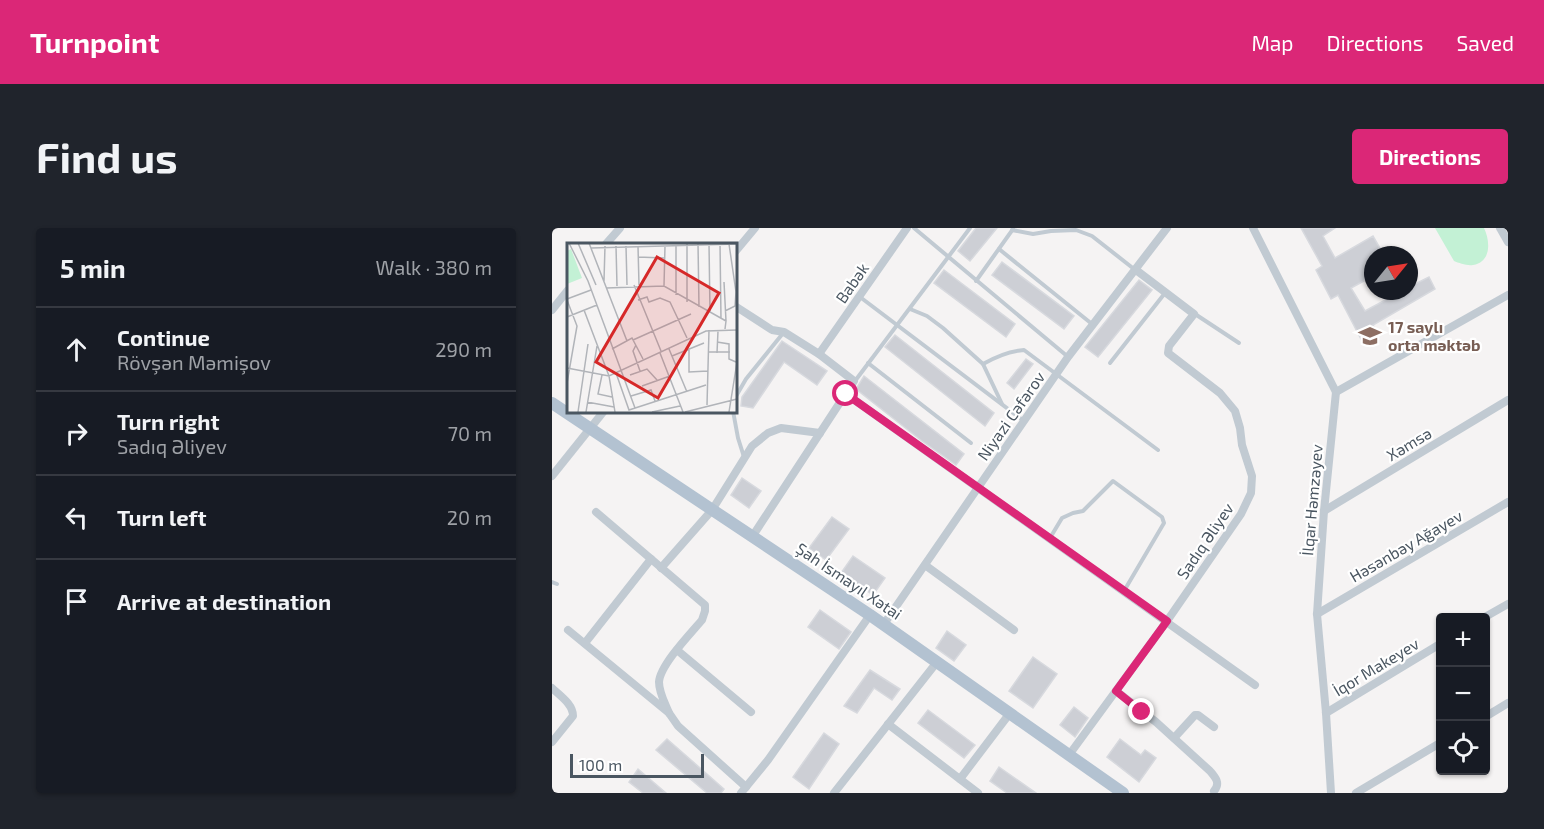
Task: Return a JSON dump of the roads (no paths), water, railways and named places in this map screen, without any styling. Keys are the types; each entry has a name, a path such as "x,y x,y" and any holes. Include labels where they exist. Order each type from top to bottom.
{"main road":[{"name":"Şah İsmayıl Xətai","path":"552,403 884,624 1123,793"}],"street":[{"path":"607,243 620,228"},
{"path":"736,251 755,228"},
{"name":"Babək","path":"819,354 907,228"},
{"name":"Niyazi Cəfərov","path":"884,624 1068,357 1167,228"},
{"path":"1253,228 1336,392 1508,295"},
{"path":"1500,228 1508,242"},
{"path":"1136,270 1194,314"},
{"path":"552,310 567,291"},
{"path":"736,307 772,330 784,332 819,354 854,381 752,537"},
{"name":"Sadıq Əliyev","path":"1069,755 1167,621 1241,514 1251,494 1252,476 1242,445 1235,411 1220,393 1167,350 1194,314"},
{"name":"İlqar Həmzəyev","path":"1331,793 1317,614 1324,511 1336,392"},
{"path":"846,394 1255,685"},
{"name":"Xəmsə","path":"1324,511 1508,400"},
{"path":"552,476 603,412"},
{"path":"661,568 712,510 752,446 768,433 781,428 820,433"},
{"name":"Həsənbəy Ağayev","path":"1317,614 1508,502"},
{"path":"596,512 705,605 702,620 663,668 659,680 661,694 669,713 678,726 744,790 768,760 870,615"},
{"path":"585,643 651,559"},
{"path":"925,565 1014,630"},
{"path":"1490,615 1508,604"},
{"path":"568,630 669,713"},
{"name":"İqor Makeyev","path":"1326,713 1436,647"},
{"path":"677,650 750,712"},
{"path":"834,793 937,662"},
{"path":"552,688 570,704 573,716 552,742"},
{"path":"1116,691 1174,738 1216,779 1217,787 1214,790"},
{"path":"1490,714 1508,703"},
{"path":"960,779 1010,713"},
{"path":"1174,738 1195,715 1214,727"},
{"path":"888,724 978,793"},
{"path":"1356,793 1436,745"}],"lane":[{"path":"914,228 1068,357"},
{"path":"854,381 970,228"},
{"path":"976,281 1013,229 1033,234 1076,230 1092,236 1136,270"},
{"path":"999,249 1092,325"},
{"path":"1110,363 1166,292"},
{"path":"860,297 1024,421"},
{"path":"910,309 927,316 943,328 983,364 1002,404"},
{"path":"1194,314 1239,343"},
{"path":"736,396 746,379 784,332"},
{"path":"983,364 996,356 1024,350 1158,450"},
{"path":"868,363 971,443"},
{"path":"733,412 744,459"},
{"path":"1050,539 1062,518 1083,511 1113,481 1162,517 1164,523 1124,591"},
{"path":"552,582 557,584"}],"place":[{"name":"17 saylı orta məktəb","path":"1370,336"}]}
